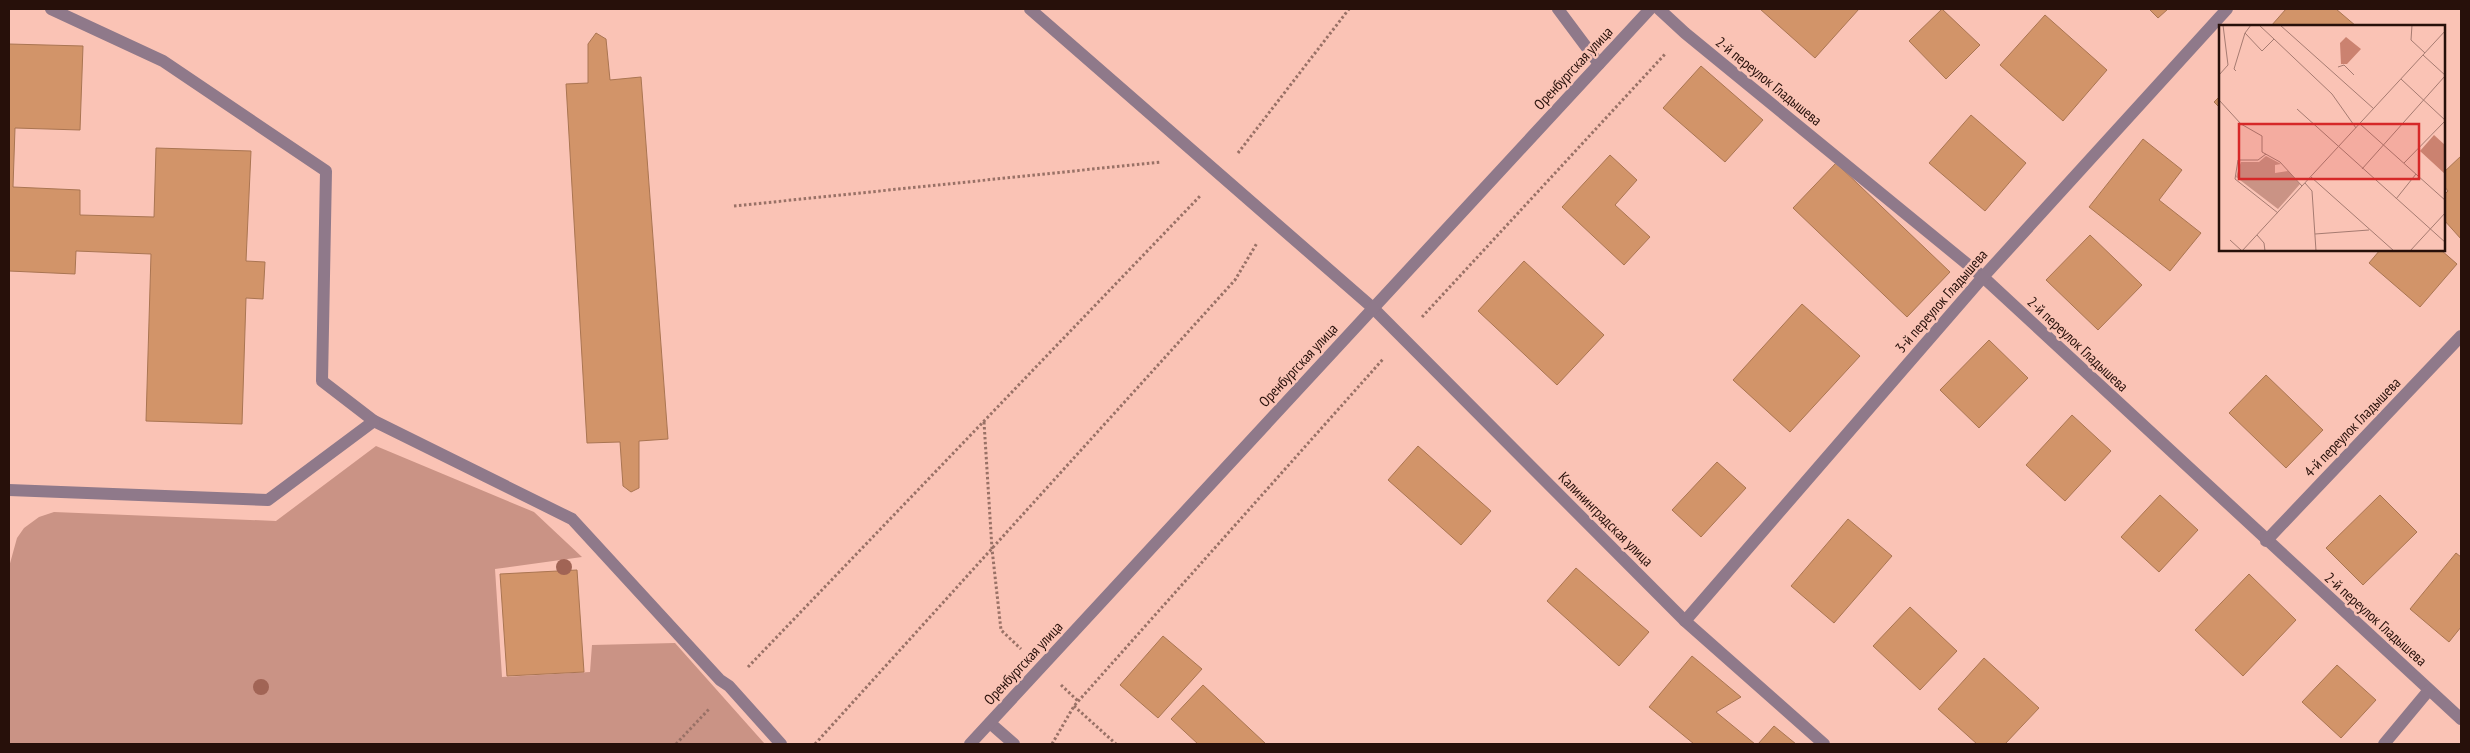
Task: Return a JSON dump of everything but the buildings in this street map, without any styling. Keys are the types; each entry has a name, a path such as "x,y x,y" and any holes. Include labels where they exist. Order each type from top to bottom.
{"street":[{"path":"51,9 163,61 326,171 322,381 374,421 572,519 720,680 730,686 781,744"},
{"name":"Калининградская улица","path":"1030,9 1373,308 1685,621 1824,744"},
{"path":"1558,9 1599,64"},
{"name":"Оренбургская улица","path":"970,744 1650,9"},
{"name":"2-й переулок Гладышева","path":"1659,9 1983,277 2266,541 2461,719"},
{"name":"3-й переулок Гладышева","path":"1685,621 1983,277 2228,9"},
{"name":"4-й переулок Гладышева","path":"2266,541 2461,336"},
{"path":"9,490 268,500 374,421"},
{"path":"2384,744 2429,690"},
{"path":"990,723 1014,744"}],"path":[{"path":"676,744 1221,175 1349,9"},
{"path":"1052,744 1078,701 1402,338 1685,32"},
{"path":"734,206 1201,158"},
{"path":"815,744 1235,280 1272,219"},
{"path":"984,422 992,549 1001,630 1078,701"},
{"path":"1074,706 1116,744"}],"shaded area":[{"path":"376,446 534,512 582,557 495,569 502,677 590,672 592,645 675,643 765,744 9,744 9,567 17,538 24,528 39,517 54,512 276,521"}]}
